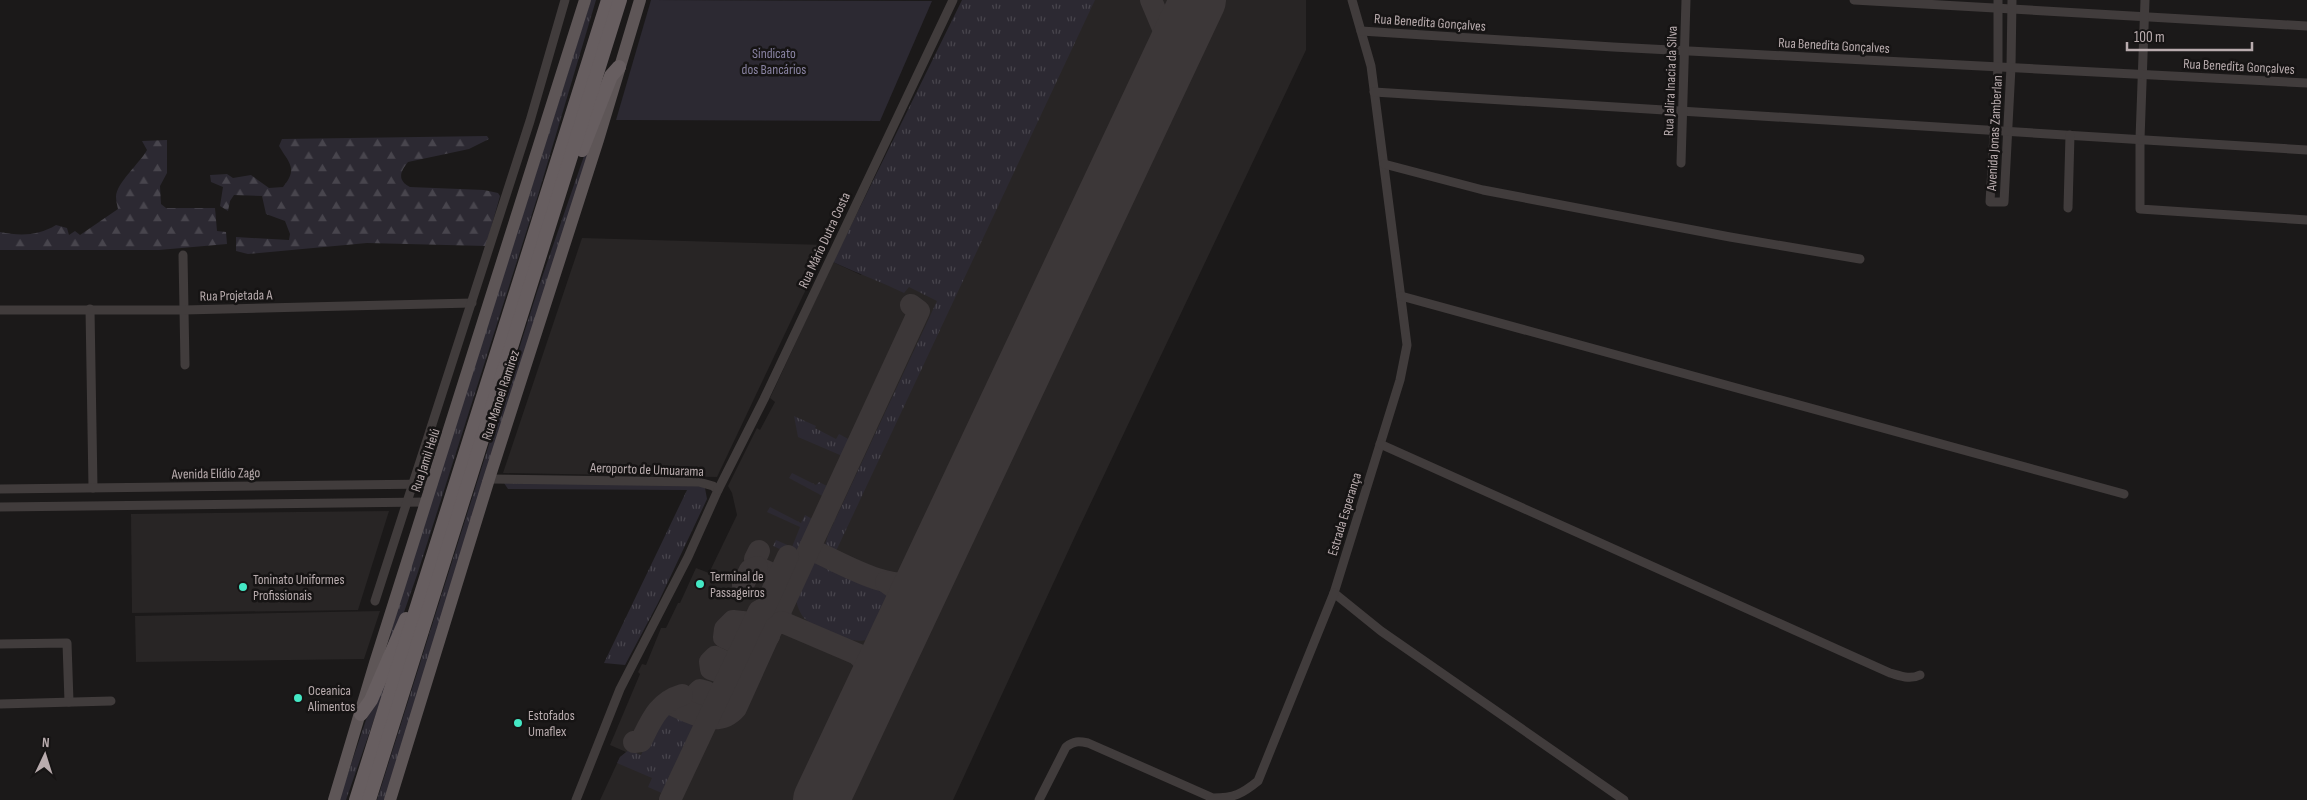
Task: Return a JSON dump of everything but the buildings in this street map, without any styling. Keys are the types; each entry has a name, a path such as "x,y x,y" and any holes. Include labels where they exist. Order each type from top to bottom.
{"highway":[{"path":"356,800 608,0"},
{"path":"369,800 620,0"},
{"path":"562,185 572,172 612,76 619,67"},
{"path":"361,714 371,700 419,590 424,584"}],"main road":[{"name":"Rua Jamil Helú","path":"334,800 375,663 585,0"},
{"name":"Rua Manoel Ramirez","path":"390,800 489,479 598,140 640,0"}],"street":[{"path":"375,601 530,120 565,0"},
{"name":"Rua Mário Dutra Costa","path":"718,490 764,399 953,0"},
{"name":"Estrada Esperança","path":"1039,800 1066,747 1072,742 1079,741 1088,742 1213,798 1226,798 1242,794 1258,781 1334,593 1400,380 1407,346 1370,66 1352,0"},
{"name":"Rua Jalira Inacia da Silva","path":"1681,163 1686,0"},
{"path":"1854,0 2012,4 2145,17 2307,26"},
{"path":"2146,0 2140,139 2140,209 2307,220"},
{"name":"Avenida Jonas Zamberlan","path":"1998,4 1998,67 1990,202 2004,202 2011,67 2012,4"},
{"name":"Rua Benedita Gonçalves","path":"1360,31 1685,51 2307,84"},
{"path":"1374,92 1684,109 1858,122 2008,129 2070,135 2307,150"},
{"path":"2068,208 2070,135"},
{"path":"1384,164 1483,190 1860,260"},
{"path":"183,255 185,366"},
{"path":"1401,296 2124,494"},
{"name":"Rua Projetada A","path":"0,310 184,310 472,303"},
{"path":"90,309 93,488"},
{"path":"1380,444 1890,673 1904,678 1914,678 1920,675"},
{"name":"Aeroporto de Umuarama","path":"489,479 699,482 706,483 718,490 688,557 620,689 576,800"},
{"name":"Avenida Elídio Zago","path":"0,489 433,484"},
{"path":"199,487 199,505"},
{"path":"0,507 427,502"},
{"path":"1334,593 1381,632 1624,800"},
{"path":"0,644 67,643 69,702"},
{"path":"0,704 111,701"}],"shaded area":[{"path":"1042,0 1306,0 1306,50 1077,532 953,800 600,800 620,757 626,752 610,745 640,674 638,672 642,664 646,665 661,628 666,628 696,568 709,573 737,515 732,493 728,486 757,428 760,430 775,402 770,398 833,262 861,275"},
{"path":"582,238 827,245 717,477 503,473"},
{"path":"389,511 358,610 132,613 131,514"},
{"path":"380,611 364,659 136,662 135,616"}],"green space":[{"path":"591,0 596,0 538,195 418,572 403,615 384,660 396,614"},
{"name":"Sindicato dos Bancários","path":"651,0 932,1 880,121 616,120"},
{"path":"962,0 1095,0 837,549 832,551 825,545 828,535 937,301 909,287 904,293 833,262"},
{"path":"605,101 385,800 377,800 537,292 594,127"},
{"path":"487,136 489,139 469,149 408,162 401,176 403,182 410,187 484,190 498,193 500,196 486,246 367,243 248,254 236,251 236,237 289,240 290,234 285,221 266,214 262,196 234,195 230,201 228,211 220,206 223,187 211,182 210,175 227,174 233,178 251,175 269,188 283,187 288,180 291,170 279,146 282,139"},
{"path":"167,140 167,173 160,186 161,204 166,208 215,208 217,231 226,232 227,244 159,250 0,250 0,232 29,234 49,229 56,225 67,228 69,235 75,231 80,235 118,209 117,191 147,150 142,141"},
{"path":"794,416 816,426 815,428 836,439 839,434 854,442 847,458 798,437"},
{"path":"792,473 816,485 819,482 833,489 828,499 789,478"},
{"path":"504,483 696,484 705,488 707,499 658,603 625,665 604,663 687,490 508,489"},
{"path":"770,507 801,523 805,515 816,521 800,558 773,546 776,540 792,547 800,527 767,512"},
{"path":"814,556 896,595 884,624 872,638 857,641 837,636 811,624 802,615 796,602 797,594 800,582"},
{"path":"395,659 346,800 339,800 366,720"},
{"path":"664,710 672,710 698,722 664,794 648,787 652,778 617,763 620,757 629,750 641,755"}],"taxiway":[{"path":"1151,0 1170,45 1170,59"},
{"path":"769,636 766,629 769,621 773,617 782,622 780,617 781,610 919,311 911,305"},
{"path":"810,549 851,569 880,580 910,584 924,582"},
{"path":"759,551 755,559 757,567 792,583"},
{"path":"670,800 759,611 764,609 788,556"},
{"path":"743,585 750,570 757,567"},
{"path":"886,582 901,593 909,613"},
{"path":"751,623 733,621 725,629 724,637 743,646 745,652 753,657"},
{"path":"671,704 704,717 721,718 729,714 736,708 773,626 782,622 864,657 881,654 895,641"},
{"path":"858,655 870,671 872,690"},
{"path":"723,673 711,669 710,662 715,657 740,669 745,674"},
{"path":"694,700 695,695 700,690 707,692 711,697"},
{"path":"634,742 641,741 661,707 682,695"}],"runway":[{"path":"821,800 1198,0"}],"place":[{"name":"Terminal de Passageiros","path":"700,584"},
{"name":"Toninato Uniformes Profissionais","path":"243,587"},
{"name":"Oceanica Alimentos","path":"298,698"},
{"name":"Estofados Umaflex","path":"518,723"}]}
